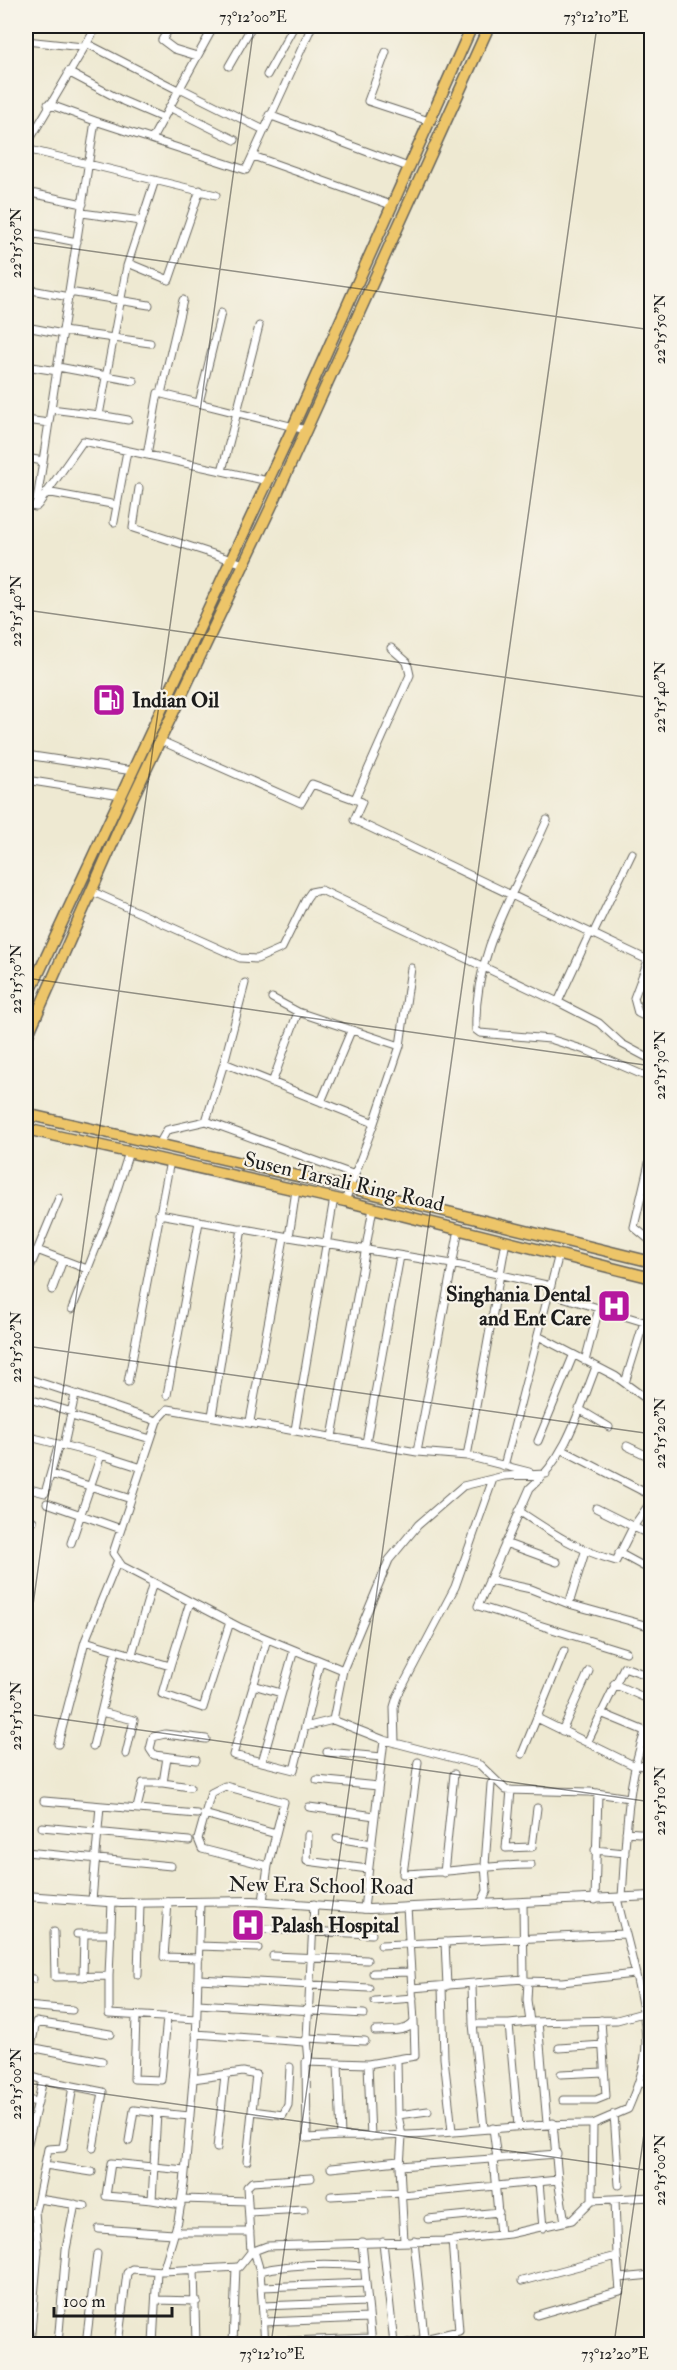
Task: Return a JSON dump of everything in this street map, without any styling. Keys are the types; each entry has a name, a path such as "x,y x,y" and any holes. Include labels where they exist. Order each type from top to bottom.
{"main road":[{"path":"26,1039 231,560 293,427 472,26"},
{"path":"26,999 133,771 154,738 244,564 489,26"},
{"name":"Susen Tarsali Ring Road","path":"26,1114 158,1146 350,1188 651,1262"},
{"name":"Susen Tarsali Ring Road","path":"26,1129 340,1200 651,1278"}],"street":[{"path":"97,26 26,143 89,165 216,195"},
{"path":"171,26 162,40 174,50 197,56"},
{"path":"152,140 214,26"},
{"path":"230,66 252,26"},
{"path":"267,75 294,26"},
{"path":"48,104 246,170 254,156 269,115 312,26"},
{"path":"26,41 85,45 264,130"},
{"path":"386,52 368,101 429,121"},
{"path":"68,72 163,118"},
{"path":"169,107 235,140"},
{"path":"269,115 408,167"},
{"path":"36,507 95,121"},
{"path":"254,156 391,205"},
{"path":"99,415 128,263 155,180"},
{"path":"128,263 169,280 200,190"},
{"path":"26,192 83,204"},
{"path":"82,213 141,221"},
{"path":"26,267 29,233 77,242"},
{"path":"26,289 120,299 149,305"},
{"path":"161,394 183,300"},
{"path":"199,403 221,313"},
{"path":"222,471 259,326"},
{"path":"26,327 150,343"},
{"path":"26,366 134,381"},
{"path":"147,455 158,393 306,430"},
{"path":"51,409 128,420"},
{"path":"26,420 49,423"},
{"path":"36,507 83,441 268,481"},
{"path":"114,522 127,451"},
{"path":"26,458 43,461"},
{"path":"139,488 133,528 244,564"},
{"path":"46,492 117,505"},
{"path":"26,505 36,507"},
{"path":"355,799 410,675 407,662 391,648"},
{"path":"154,738 301,802 312,784 362,802 354,820 649,961"},
{"path":"26,754 133,771"},
{"path":"26,780 121,795"},
{"path":"547,820 525,869 510,894 481,966 475,1027 477,1032 550,1039 588,1051 651,1079"},
{"path":"558,1002 632,853"},
{"path":"91,891 240,958 256,959 282,948 306,899 311,892 321,890 558,1002 598,1023 622,1044 651,1060"},
{"path":"651,950 634,1005 638,1013 651,1020"},
{"path":"295,1430 328,1244 340,1200 350,1188 400,1046 411,968"},
{"path":"206,1121 245,984"},
{"path":"272,999 298,1012 400,1046"},
{"path":"272,1083 298,1012"},
{"path":"321,1102 351,1031"},
{"path":"224,1063 374,1123"},
{"path":"158,1146 167,1130 206,1121 355,1174"},
{"path":"651,1150 634,1227 651,1242"},
{"path":"72,1310 129,1152"},
{"path":"128,1382 170,1161"},
{"path":"250,1421 284,1238 288,1237 296,1190"},
{"path":"26,1277 59,1198"},
{"path":"332,1437 373,1208"},
{"path":"159,1214 452,1264 550,1289 598,1308 644,1322 625,1383"},
{"path":"167,1395 199,1222"},
{"path":"213,1416 242,1228"},
{"path":"417,1452 459,1229"},
{"path":"467,1456 506,1241"},
{"path":"37,1250 87,1269"},
{"path":"504,1466 559,1254"},
{"path":"366,1443 400,1256"},
{"path":"52,1290 63,1260"},
{"path":"585,1361 598,1308"},
{"path":"538,1336 625,1383 651,1403"},
{"path":"538,1441 573,1356"},
{"path":"596,1367 563,1450 546,1474 530,1488 478,1606 626,1652"},
{"path":"26,1378 157,1421"},
{"path":"26,1488 45,1493 62,1445 75,1395"},
{"path":"26,1398 151,1439"},
{"path":"343,1670 267,1639 190,1602 122,1566 113,1553 157,1421 168,1409 250,1421 417,1452 467,1456 546,1474"},
{"path":"579,1409 609,1427"},
{"path":"26,1436 142,1468"},
{"path":"627,1446 651,1458"},
{"path":"519,1511 585,1552 615,1561 651,1498 563,1450"},
{"path":"71,1543 101,1455"},
{"path":"51,1474 131,1499"},
{"path":"333,1720 343,1670 389,1560 418,1525 463,1486 493,1479 546,1474"},
{"path":"395,1743 394,1707 397,1697 453,1593 493,1479"},
{"path":"47,1503 121,1528"},
{"path":"596,1508 651,1536"},
{"path":"505,1543 557,1562"},
{"path":"569,1604 585,1552"},
{"path":"620,1553 651,1571"},
{"path":"58,1744 85,1641 118,1560"},
{"path":"489,1580 531,1589 569,1604 651,1627"},
{"path":"132,1654 153,1582"},
{"path":"190,1602 162,1694 203,1708 230,1622"},
{"path":"267,1639 233,1755 294,1770 320,1661"},
{"path":"85,1641 170,1666"},
{"path":"93,1746 116,1650"},
{"path":"262,1762 294,1650"},
{"path":"522,1755 564,1651"},
{"path":"587,1743 624,1667 651,1677"},
{"path":"562,1731 589,1671"},
{"path":"253,1684 281,1693"},
{"path":"614,1684 650,1700"},
{"path":"101,1712 134,1720 126,1754"},
{"path":"407,1907 415,2056 368,2064 306,2062 308,2138 402,2136 550,2123 593,2124 628,2109 639,2083 646,2044 643,2013 625,1934 620,1897 633,1764 648,1733 601,1713"},
{"path":"537,1718 633,1764 651,1768"},
{"path":"305,1727 333,1720 384,1740 480,1766 506,1790 598,1793 628,1798"},
{"path":"196,1760 167,1757 151,1752 151,1741 155,1734 206,1739"},
{"path":"364,1909 384,1740"},
{"path":"327,1752 382,1757"},
{"path":"163,1784 167,1757"},
{"path":"418,1762 403,1874 444,1873 485,1865 531,1865"},
{"path":"444,1873 454,1774"},
{"path":"317,1780 378,1786"},
{"path":"136,1808 143,1783 190,1787"},
{"path":"481,1904 487,1891 485,1865 491,1784"},
{"path":"263,1901 268,1866 284,1802 225,1786 211,1793 201,1814 198,1839 202,1849 268,1866"},
{"path":"511,1790 506,1848 532,1847 537,1808"},
{"path":"595,1900 598,1793"},
{"path":"44,1801 201,1814 276,1834"},
{"path":"92,1901 100,1806"},
{"path":"309,1807 375,1816"},
{"path":"42,1827 189,1841"},
{"path":"626,1832 651,1834"},
{"path":"308,1835 307,1861 368,1869"},
{"path":"337,1838 372,1844"},
{"path":"595,1850 625,1853"},
{"path":"26,1852 171,1866"},
{"name":"New Era School Road","path":"26,1896 140,1903 263,1901 364,1909 651,1896"},
{"path":"112,1902 109,2014 197,2019"},
{"path":"168,1902 164,1957 199,1958"},
{"path":"153,2344 160,2271 174,2233 185,2170 198,2004 200,1902"},
{"path":"138,1975 140,1903"},
{"path":"523,1903 526,2000 534,2022 557,2154 558,2180 565,2222"},
{"path":"309,2062 307,2038 314,1904"},
{"path":"262,1929 312,1929 372,1934"},
{"path":"54,1932 55,1977 109,1976"},
{"path":"83,1977 81,1934 111,1934"},
{"path":"381,1945 625,1934"},
{"path":"445,1942 444,2058 452,2131"},
{"path":"199,1946 258,1948"},
{"path":"273,1956 367,1960"},
{"path":"373,1973 411,1972"},
{"path":"412,1988 526,1980 562,1982 634,1974"},
{"path":"199,1979 369,1988"},
{"path":"472,1984 472,2024 484,2128"},
{"path":"375,2001 413,1998"},
{"path":"198,2004 363,2014"},
{"path":"26,2006 72,2010"},
{"path":"472,2024 617,2020 643,2013"},
{"path":"136,2017 134,2079 161,2080 167,2018"},
{"path":"563,2100 596,2100 606,2096 601,2020"},
{"path":"93,2148 103,2092 43,2080 26,2073 36,2022 110,2034"},
{"path":"375,2031 402,2030 411,2027 414,2022"},
{"path":"509,2024 518,2126"},
{"path":"196,2034 304,2042 307,2038 365,2041"},
{"path":"559,2048 603,2045"},
{"path":"30,2048 102,2061"},
{"path":"397,2059 398,2115 402,2136 400,2164 404,2241"},
{"path":"338,2064 341,2136"},
{"path":"368,2064 371,2137"},
{"path":"252,2111 283,2115 287,2111 290,2067"},
{"path":"193,2079 243,2072 256,2074 247,2161"},
{"path":"561,2074 604,2072"},
{"path":"217,2148 225,2075"},
{"path":"27,2147 28,2131 43,2080"},
{"path":"639,2083 651,2084"},
{"path":"30,2344 38,2251 35,2211 48,2149 63,2148 73,2086"},
{"path":"26,2100 38,2102"},
{"path":"129,2141 134,2110 190,2116"},
{"path":"398,2115 428,2111"},
{"path":"152,2200 158,2113"},
{"path":"614,2114 619,2185"},
{"path":"118,2344 127,2273 132,2269 160,2271 236,2267 252,2251 267,2246 452,2240 500,2235 565,2222 579,2215 592,2200 593,2124"},
{"path":"493,2128 500,2235"},
{"path":"331,2168 557,2154"},
{"path":"185,2170 111,2163 106,2196 181,2202 248,2201"},
{"path":"45,2165 92,2172"},
{"path":"311,2178 252,2182 248,2187 252,2251 260,2271 262,2287 265,2343 371,2341 362,2242"},
{"path":"331,2196 402,2194 558,2180"},
{"path":"539,2182 543,2228"},
{"path":"592,2200 651,2197"},
{"path":"38,2199 85,2206"},
{"path":"537,2315 620,2291 616,2256 615,2199"},
{"path":"58,2344 66,2249 75,2204"},
{"path":"249,2211 304,2209"},
{"path":"26,2212 35,2211"},
{"path":"428,2219 499,2212"},
{"path":"99,2229 174,2233 250,2232"},
{"path":"403,2344 414,2343 424,2337 459,2331 452,2240"},
{"path":"414,2241 424,2337"},
{"path":"383,2242 394,2344"},
{"path":"86,2344 97,2254"},
{"path":"522,2282 616,2256"},
{"path":"260,2271 312,2265 364,2266"},
{"path":"233,2344 236,2267"},
{"path":"194,2269 197,2301 196,2344"},
{"path":"619,2278 651,2275"},
{"path":"262,2287 366,2283"},
{"path":"156,2300 197,2301"},
{"path":"264,2306 367,2302"},
{"path":"264,2322 369,2318"},
{"path":"449,2334 451,2344"}],"place":[{"name":"Indian Oil","path":"109,700"},
{"name":"Singhania Dental and Ent Care","path":"614,1306"},
{"name":"Palash Hospital","path":"248,1925"}]}
